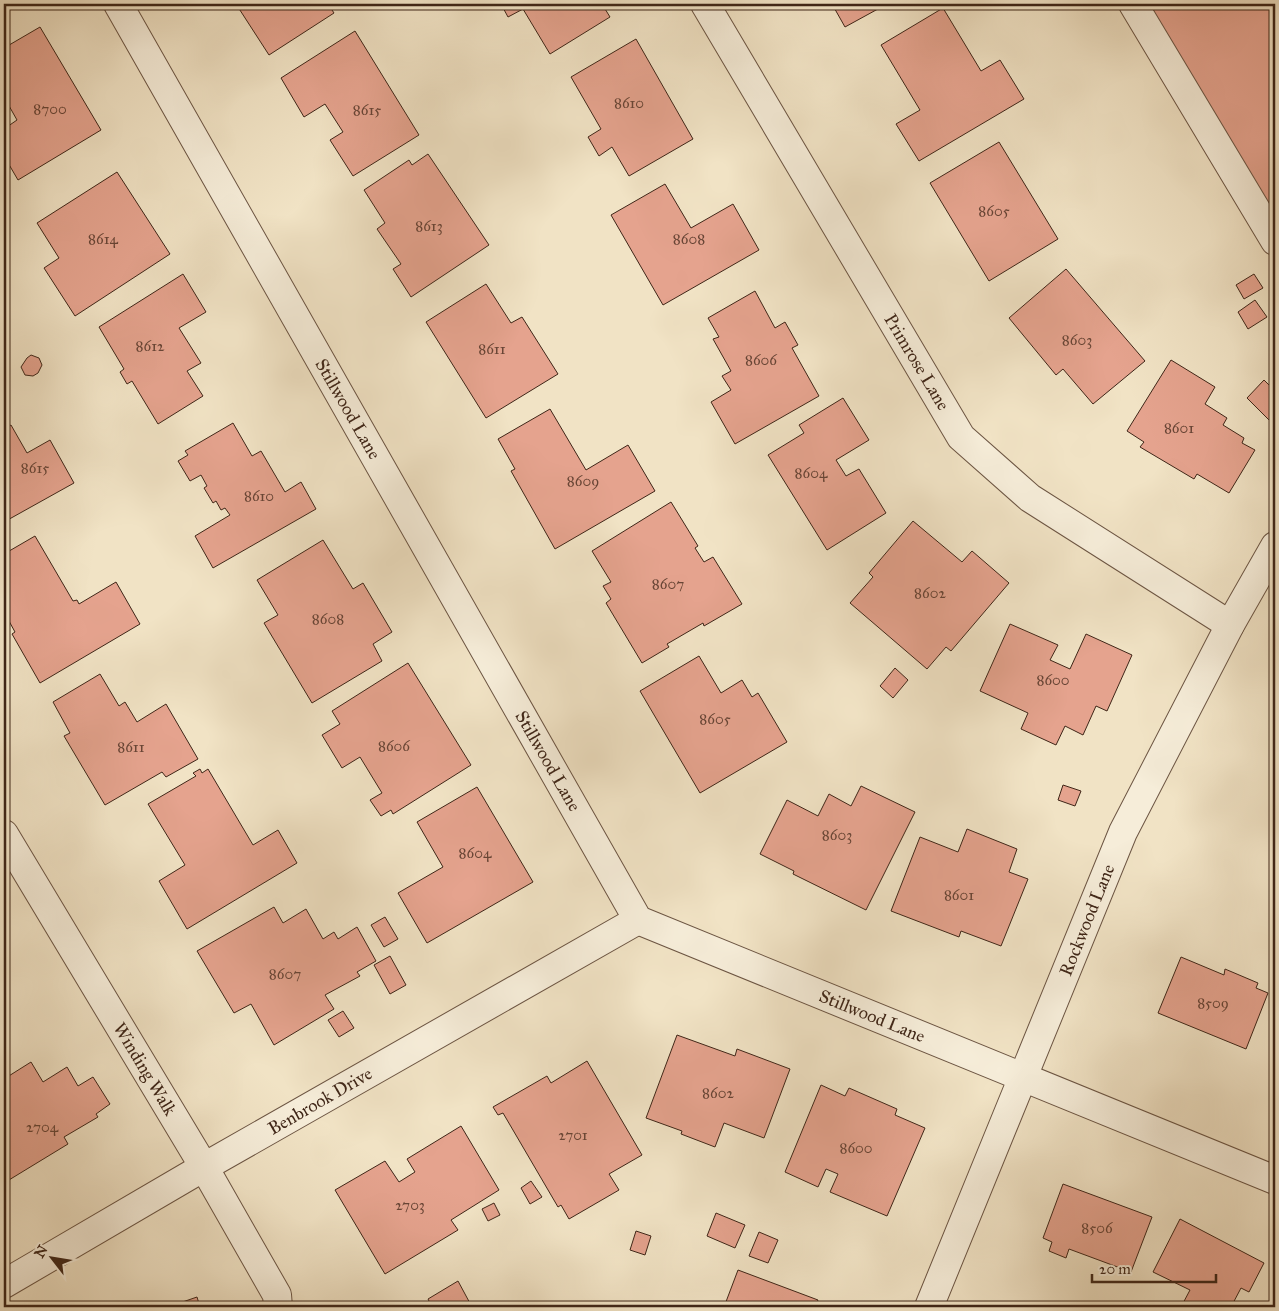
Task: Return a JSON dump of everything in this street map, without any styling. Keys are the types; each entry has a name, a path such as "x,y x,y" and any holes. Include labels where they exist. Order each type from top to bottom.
{"street":[{"name":"Stillwood Lane","path":"118,4 638,920 1275,1180"},
{"name":"Primrose Lane","path":"705,4 962,438 1030,498 1230,625"},
{"path":"1133,4 1275,241"},
{"name":"Rockwood Lane","path":"930,1307 1123,832 1230,625 1275,546"},
{"name":"Winding Walk","path":"4,834 204,1167 276,1295 278,1307"},
{"name":"Benbrook Drive","path":"4,1284 204,1167 638,920"}],"building":[{"path":"236,4 328,4 334,13 269,55"},
{"path":"501,4 602,4 610,17 550,54 523,9 508,17"},
{"path":"832,4 887,4 845,27"},
{"path":"1143,4 1275,4 1275,206 1268,209"},
{"path":"943,8 981,71 1000,60 1024,99 919,161 896,124 920,110 881,45"},
{"path":"40,27 101,130 18,180 4,156 4,129 17,120 4,97 4,48"},
{"path":"355,31 419,135 353,176 330,140 343,132 325,104 304,117 281,78"},
{"path":"636,39 693,139 629,176 612,147 599,156 588,137 601,129 571,77"},
{"path":"999,142 1058,239 989,281 930,183"},
{"path":"428,154 489,245 411,297 393,269 401,264 377,229 385,223 364,190 409,160 412,165"},
{"path":"117,172 170,254 75,316 44,268 59,258 37,223"},
{"path":"665,184 691,228 733,204 759,250 663,305 611,215"},
{"path":"1066,269 1145,361 1093,404 1063,369 1056,375 1009,318"},
{"path":"183,274 206,312 179,328 201,363 187,371 203,396 158,424 132,381 127,384 120,372 124,369 99,327"},
{"path":"1254,274 1263,288 1244,299 1236,285"},
{"path":"486,284 511,323 522,317 558,374 486,418 426,322"},
{"path":"755,291 775,328 785,322 798,345 792,348 819,396 735,444 711,402 731,390 722,376 731,371 713,339 719,337 708,318"},
{"path":"1255,300 1267,317 1248,329 1238,312"},
{"path":"31,355 39,358 42,365 38,373 33,376 25,375 21,367"},
{"path":"1171,360 1215,387 1205,404 1227,418 1223,425 1244,438 1242,443 1255,450 1229,493 1197,474 1194,479 1140,447 1144,442 1127,431"},
{"path":"1264,380 1275,391 1275,426 1247,398"},
{"path":"843,398 869,440 836,460 846,476 859,469 886,513 827,550 768,455 804,433 799,425"},
{"path":"550,409 586,470 628,445 655,491 555,549 511,471 515,469 498,439"},
{"path":"233,423 252,456 261,451 285,492 301,482 316,509 213,568 195,536 230,515 225,508 221,510 216,501 213,503 204,488 207,486 201,475 190,481 178,461 188,455 185,451"},
{"path":"11,425 27,453 50,440 74,483 4,522 4,429"},
{"path":"671,502 698,546 695,548 704,562 713,557 742,604 704,626 703,623 667,644 669,647 642,663 606,603 611,599 603,586 611,582 592,551"},
{"path":"913,521 962,562 972,551 1009,583 951,651 946,647 927,669 850,603 873,577 869,573"},
{"path":"35,536 73,601 77,600 79,604 116,582 140,624 40,683 12,634 15,632 4,612 4,554"},
{"path":"323,540 353,589 363,583 392,632 373,644 382,661 312,703 264,623 278,615 257,580"},
{"path":"1010,624 1058,645 1050,660 1070,669 1086,634 1132,655 1107,711 1096,706 1083,735 1065,726 1056,745 1021,729 1028,713 980,691"},
{"path":"699,656 721,693 742,680 752,697 758,693 787,742 700,793 640,691"},
{"path":"408,663 471,765 393,814 391,810 381,816 370,800 382,793 360,757 342,768 322,735 340,724 332,711"},
{"path":"895,668 908,680 893,698 880,686"},
{"path":"100,674 119,706 125,702 137,722 166,704 198,759 166,777 162,772 105,805 64,736 70,733 53,702"},
{"path":"200,769 202,773 208,769 253,845 278,830 297,863 187,929 159,881 185,865 148,804 196,776 193,773"},
{"path":"1063,785 1081,791 1075,806 1058,800"},
{"path":"861,786 915,812 866,910 793,874 794,871 760,854 787,800 818,816 829,794 851,806"},
{"path":"477,787 533,882 427,943 398,893 443,867 417,822"},
{"path":"967,829 1017,849 1009,872 1028,879 1001,946 961,931 959,937 891,911 920,837 958,852"},
{"path":"274,907 283,923 306,909 323,939 334,932 338,939 357,927 376,961 357,972 360,976 325,995 334,1009 274,1045 251,1004 234,1013 197,951"},
{"path":"385,917 398,939 384,947 371,925"},
{"path":"390,956 406,985 390,994 374,965"},
{"path":"1181,957 1224,975 1225,969 1258,983 1256,988 1268,993 1246,1049 1158,1013"},
{"path":"343,1011 354,1028 339,1037 328,1020"},
{"path":"677,1035 735,1056 737,1049 790,1069 764,1138 724,1123 715,1147 681,1134 682,1131 646,1118"},
{"path":"587,1061 642,1155 609,1174 619,1190 569,1219 561,1205 558,1207 503,1113 498,1115 493,1107 547,1076 551,1083"},
{"path":"31,1062 43,1082 67,1067 78,1086 93,1077 110,1104 96,1114 98,1117 64,1137 68,1144 4,1183 4,1079"},
{"path":"821,1085 845,1096 849,1088 897,1109 895,1115 925,1128 887,1216 830,1192 838,1174 826,1169 818,1187 785,1172"},
{"path":"461,1126 499,1190 451,1220 458,1230 385,1274 335,1190 385,1161 399,1182 415,1172 407,1159"},
{"path":"531,1181 542,1197 530,1204 521,1188"},
{"path":"1063,1184 1152,1217 1131,1272 1069,1249 1066,1258 1049,1251 1052,1242 1043,1238"},
{"path":"494,1203 500,1215 488,1221 482,1209"},
{"path":"716,1213 745,1225 735,1248 707,1236"},
{"path":"1180,1219 1264,1263 1249,1292 1241,1288 1231,1307 1181,1307 1190,1290 1153,1272"},
{"path":"636,1231 651,1236 645,1255 630,1250"},
{"path":"759,1232 778,1240 768,1263 749,1256"},
{"path":"738,1270 818,1300 815,1307 724,1307"},
{"path":"458,1281 472,1307 432,1307 428,1299"},
{"path":"197,1297 200,1307 168,1307"}]}
